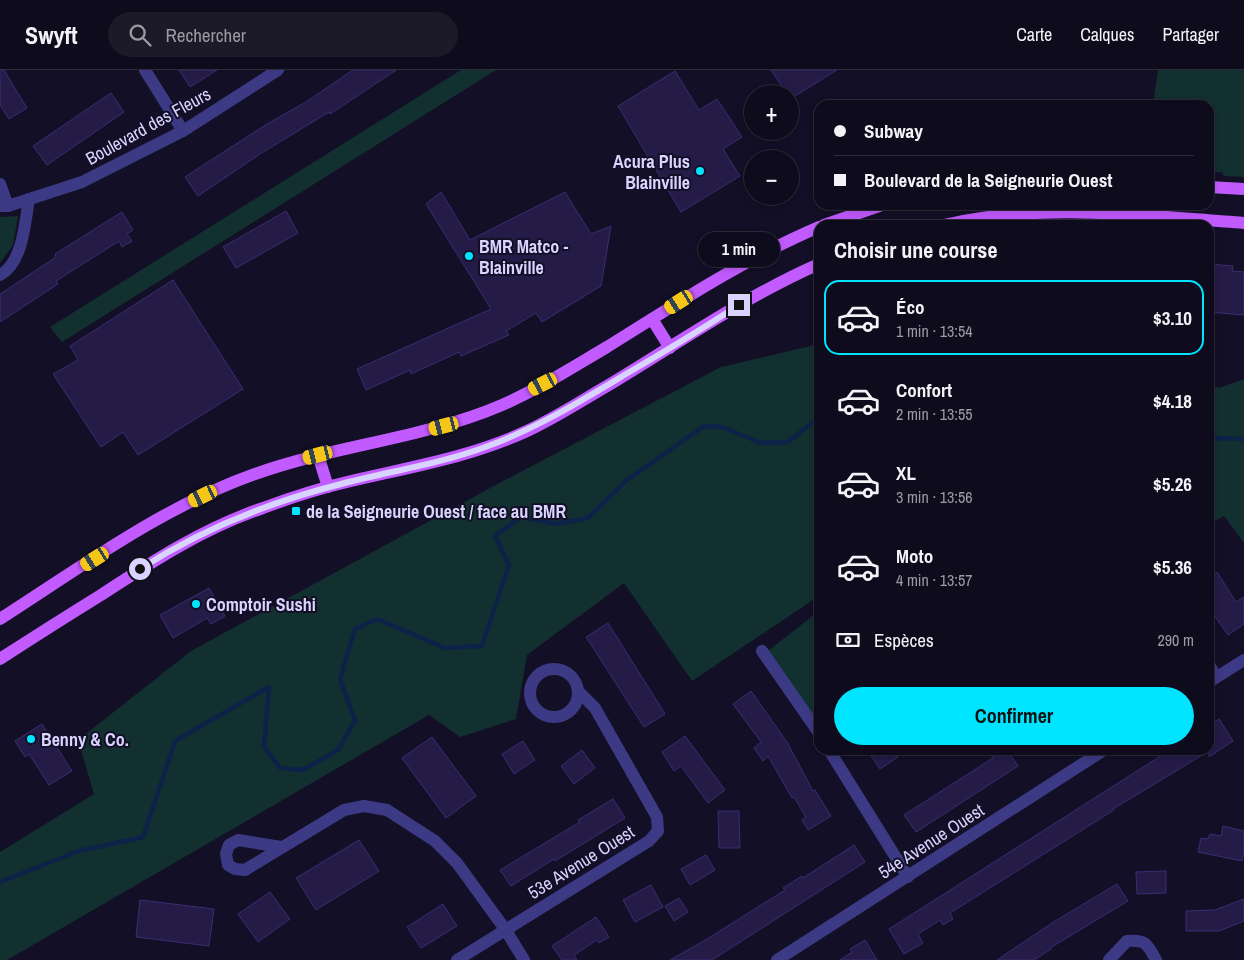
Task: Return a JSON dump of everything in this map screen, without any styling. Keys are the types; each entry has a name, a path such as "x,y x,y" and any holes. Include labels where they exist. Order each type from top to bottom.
{"main road":[{"path":"1214,187 1244,190"},
{"path":"851,220 872,210"},
{"path":"974,220 1003,215 1068,212 1205,220"},
{"path":"1214,221 1244,223"},
{"path":"0,619 140,530 187,504 252,475 318,455 444,426 504,404 555,378 755,258 814,229"},
{"path":"0,659 153,561 188,541 261,508 328,487 454,458 510,438 562,412 748,300 814,267"},
{"path":"652,319 670,348"},
{"path":"318,455 328,487"}],"street":[{"path":"145,70 183,131"},
{"name":"Boulevard des Fleurs","path":"4,206 82,182 183,131 278,70"},
{"path":"0,184 4,206"},
{"path":"0,275 5,272 20,250 29,199"},
{"path":"762,651 814,724"},
{"path":"1214,679 1244,660"},
{"name":"53e Avenue Ouest","path":"457,960 649,841 658,831 657,817 595,708 578,691"},
{"path":"832,755 908,877"},
{"name":"54e Avenue Ouest","path":"777,960 1096,755"},
{"path":"281,847 344,810 364,806 387,810 435,841 457,863 505,929 524,960"},
{"path":"1109,960 1128,941 1138,940 1148,945 1156,960"}],"green space":[{"path":"461,70 496,70 62,342 50,327"},
{"path":"1158,70 1244,70 1244,177 1224,176 1222,172 1214,173 1214,100 1154,100"},
{"path":"18,216 13,245 0,263 0,217"},
{"path":"814,345 814,599 692,681 624,583 527,655 516,719 460,737 429,715 7,960 0,960 0,852 94,794 78,740 191,651 503,481 721,367"},
{"path":"1244,379 1244,543 1224,516 1214,521 1214,386 1219,388"},
{"path":"814,615 814,717 764,654"}],"building":[{"path":"0,70 4,70 27,108 9,119 0,105"},
{"path":"179,70 217,70 190,87"},
{"path":"353,70 396,70 330,114 329,112 263,152 198,196 185,177 267,124 306,102"},
{"path":"771,70 837,70 799,93 799,85 781,85"},
{"path":"675,71 699,110 717,99 742,137 723,149 740,176 681,212 618,106"},
{"path":"111,93 124,112 47,165 33,146"},
{"path":"441,192 470,240 565,192 591,234 611,226 601,286 542,322 536,313 506,331 509,335 461,356 459,352 411,374 410,370 366,390 357,369 491,309 426,204"},
{"path":"286,211 298,233 236,268 223,247"},
{"path":"122,212 133,230 127,234 132,241 122,247 119,241 56,281 58,284 0,322 0,294 56,257 55,254"},
{"path":"1214,264 1233,266 1232,271 1244,272 1244,315 1214,312"},
{"path":"173,280 243,389 138,455 123,432 101,447 53,374 78,360 70,346"},
{"path":"1217,572 1236,602 1244,597 1244,624 1228,635 1214,615 1214,574"},
{"path":"209,588 225,616 211,624 207,618 173,638 160,615"},
{"path":"608,623 665,714 644,727 586,637"},
{"path":"751,691 787,742 813,791 815,790 831,816 808,830 802,820 806,817 794,797 792,798 768,756 763,761 754,748 761,742 733,704"},
{"path":"1219,719 1233,741 1214,754 1214,722"},
{"path":"42,724 72,771 49,785 29,754 25,757 15,741"},
{"path":"685,736 725,790 708,803 681,766 674,771 662,752"},
{"path":"432,737 476,796 446,818 402,758"},
{"path":"523,741 535,760 514,774 502,754"},
{"path":"582,750 595,768 574,784 561,766"},
{"path":"870,755 897,755 898,757 880,769"},
{"path":"991,755 1010,755 1018,766 916,832 904,815 993,758"},
{"path":"1162,755 1202,755 1113,809 950,913 953,919 943,925 940,920 918,934 923,943 904,954 889,929"},
{"path":"613,799 625,818 511,886 500,870 580,822 578,820"},
{"path":"718,811 739,811 740,848 719,848"},
{"path":"1223,826 1244,831 1242,861 1198,852 1201,838 1208,839 1210,834 1221,836"},
{"path":"359,840 379,871 316,910 296,878"},
{"path":"854,845 865,862 712,960 670,960 707,939 785,890 783,888 802,876 803,878"},
{"path":"706,855 715,870 690,885 681,869"},
{"path":"1166,871 1166,893 1137,894 1136,872"},
{"path":"1117,884 1128,901 1050,948 1034,960 997,960 1052,923"},
{"path":"651,885 663,907 635,922 623,900"},
{"path":"270,892 290,919 258,942 238,914"},
{"path":"679,898 688,912 674,921 665,906"},
{"path":"1244,899 1244,921 1219,931 1186,931 1186,911 1215,910"},
{"path":"140,900 214,909 209,946 136,937"},
{"path":"443,904 457,926 421,948 407,927"},
{"path":"596,917 609,937 599,943 597,940 574,955 577,960 562,960 552,946"},
{"path":"865,940 877,960 840,960 852,952 850,949"}],"waterway":[{"path":"0,882 79,851 143,837 175,741 269,687 264,747 280,768 303,770 338,750 355,721 340,679 355,629 377,619 445,648 482,646 509,565 495,536 521,517 556,524 588,518 627,480 704,426 722,427 761,443 788,442 814,421"},
{"path":"1214,438 1244,439"}],"place":[{"name":"Acura Plus Blainville","path":"700,171"},
{"name":"BMR Matco - Blainville","path":"469,256"},
{"name":"de la Seigneurie Ouest / face au BMR","path":"296,511"},
{"name":"Comptoir Sushi","path":"196,604"},
{"name":"Benny & Co.","path":"31,739"}],"route":[{"path":"140,569 197,537 261,508 328,487 454,458 528,430 594,394 739,305"}]}
